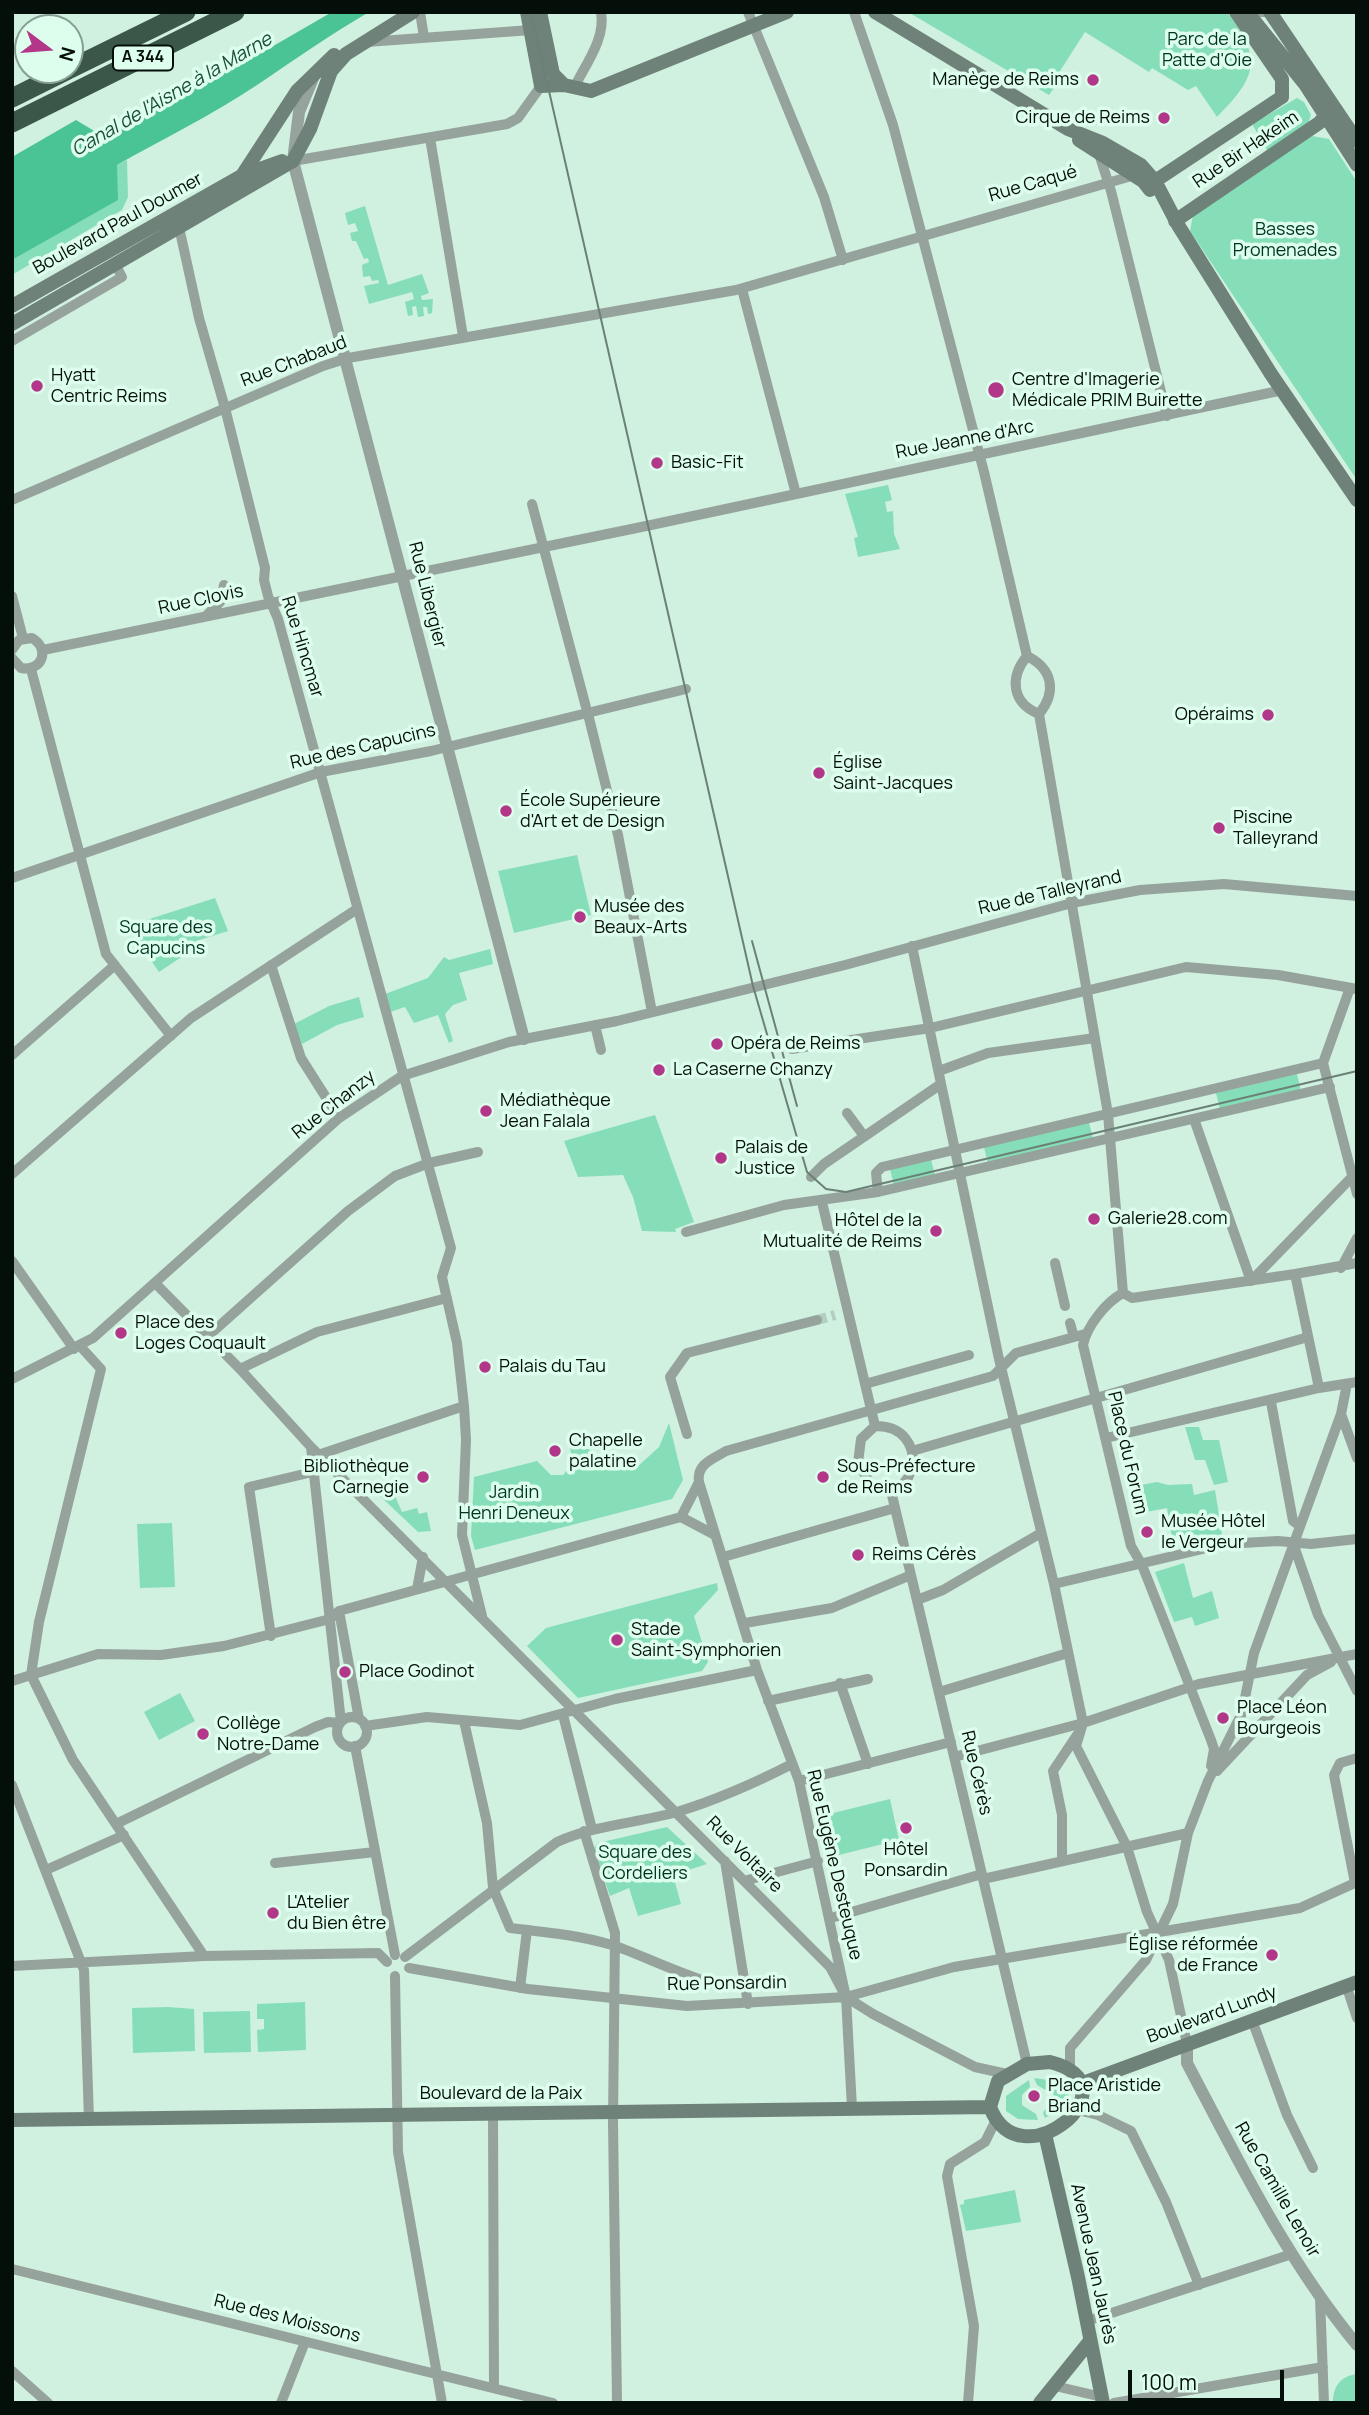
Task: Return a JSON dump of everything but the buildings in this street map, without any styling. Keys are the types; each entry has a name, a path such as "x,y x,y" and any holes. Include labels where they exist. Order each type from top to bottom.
{"highway":[{"name":"A 344","path":"84,63 186,12"},
{"name":"A 344","path":"12,123 235,12"},
{"name":"A 344","path":"12,98 40,84"}],"main road":[{"name":"Boulevard Paul Doumer","path":"243,176 297,91 315,72 336,53 401,12"},
{"path":"293,161 310,129 331,71 346,54 413,12"},
{"path":"527,12 541,86 569,86 592,91 603,89 787,12"},
{"path":"540,12 553,74 569,86"},
{"path":"875,12 1068,129 1099,154 1135,175 1155,181"},
{"name":"Rue Bir Hakeim","path":"1155,181 1282,97 1282,79 1236,12"},
{"path":"1247,12 1266,15 1330,111 1357,164"},
{"path":"1330,111 1357,141"},
{"name":"Rue Bir Hakeim","path":"1175,221 1319,123 1330,111"},
{"path":"1068,129 1103,144 1140,165 1155,181 1175,221 1357,500"},
{"name":"Boulevard Paul Doumer","path":"12,306 243,176 275,162 293,161"},
{"name":"Boulevard Paul Doumer","path":"12,324 293,161"},
{"path":"1135,175 1175,221"},
{"name":"Boulevard Lundy","path":"1080,2084 1352,1983"},
{"path":"1050,2062 1070,2069 1080,2084 1082,2103 1079,2110 1057,2129 1045,2134 1016,2133 993,2114 993,2090 1007,2074 1027,2064 1050,2062"},
{"name":"Boulevard de la Paix","path":"12,2120 852,2108 993,2114"},
{"name":"Avenue Jean Jaurès","path":"1045,2134 1090,2342 1106,2401"},
{"path":"1040,2403 1090,2342"}],"street":[{"path":"420,12 424,37"},
{"path":"569,86 598,41 602,27 601,12"},
{"path":"748,12 824,197 843,260"},
{"path":"854,12 893,125 980,456 1027,656 1045,669 1051,684 1049,700 1039,714 1107,1110 1123,1293"},
{"path":"365,42 531,30"},
{"name":"Boulevard Paul Doumer","path":"293,161 299,112 315,72"},
{"path":"293,161 500,126 518,118 541,86"},
{"path":"430,138 463,335"},
{"path":"1099,154 1106,183 1111,191 1167,416"},
{"name":"Rue Libergier","path":"293,161 348,358 524,1039"},
{"name":"Rue Caqué","path":"742,289 1135,175"},
{"name":"Rue Hincmar","path":"179,227 199,318 225,408 265,568 264,580 321,772 451,1248"},
{"name":"Boulevard Paul Doumer","path":"12,341 122,277 115,264"},
{"path":"742,289 796,494"},
{"name":"Rue Chabaud","path":"12,500 348,358 463,335 742,289"},
{"name":"Rue Jeanne d'Arc","path":"654,524 1283,390"},
{"path":"531,504 545,547 618,835 652,1012"},
{"name":"Rue Clovis","path":"43,650 654,524"},
{"path":"201,619 218,605 224,585"},
{"path":"12,596 23,638"},
{"path":"12,650 15,643 23,638 36,640 43,650 39,664 30,669 21,668 12,658"},
{"path":"1027,656 1017,672 1014,689 1021,702 1039,714"},
{"path":"30,669 106,954 171,1036"},
{"name":"Rue des Capucins","path":"12,877 321,772 447,746 686,689"},
{"name":"Rue de Talleyrand","path":"758,985 1072,903 1140,890 1224,884 1357,896"},
{"path":"12,1174 191,1018 357,909"},
{"path":"912,946 996,1348 1054,1584 1081,1728 1079,1753 1127,1846 1147,1912 1170,1965 1187,2044"},
{"path":"12,1055 114,965"},
{"path":"271,965 301,1058 339,1118"},
{"path":"792,1049 930,1028 1186,967 1278,975 1354,988 1323,1063 1357,1194"},
{"name":"Rue Chanzy","path":"12,1379 77,1348 155,1283 339,1118 402,1076 524,1039 652,1012 758,985"},
{"path":"595,1025 601,1049"},
{"path":"939,1071 988,1053 1095,1038"},
{"path":"878,1192 876,1173 883,1167 1107,1110 1323,1063"},
{"path":"1308,1067 1312,1091"},
{"path":"811,1177 819,1167 941,1084"},
{"path":"686,1232 806,1201 822,1202 878,1192 1330,1087"},
{"path":"847,1113 864,1136"},
{"path":"1194,1119 1251,1280"},
{"path":"208,1336 348,1211 395,1177 429,1163 478,1152"},
{"path":"1251,1280 1351,1178"},
{"path":"822,1202 875,1426"},
{"path":"1341,1268 1357,1238"},
{"name":"Rue Voltaire","path":"451,1248 442,1277 457,1343 464,1406 466,1440 462,1535 482,1616"},
{"path":"12,1261 77,1348 101,1369 39,1622 31,1675 74,1760 204,1956"},
{"path":"1055,1263 1065,1306"},
{"path":"1123,1293 1132,1298 1341,1268 1357,1263"},
{"path":"1295,1274 1319,1388"},
{"name":"Rue Voltaire","path":"155,1283 240,1369 314,1451 448,1581 822,1959 846,1997 975,2067 1007,2074"},
{"path":"681,1517 706,1462 726,1451 993,1376 1016,1353 1080,1336 1112,1298 1123,1293"},
{"path":"240,1369 317,1332 447,1298"},
{"path":"835,1315 847,1312"},
{"path":"687,1434 670,1377 687,1353 814,1320"},
{"name":"Place du Forum","path":"1070,1323 1083,1345 1131,1546 1142,1565 1191,1687"},
{"path":"912,1451 1308,1337"},
{"path":"985,1351 996,1348"},
{"path":"865,1384 969,1355"},
{"path":"1070,2069 1070,2048 1146,1960 1173,1904 1188,1833 1208,1781 1242,1713 1254,1653 1352,1383 1319,1388 1271,1402 1106,1438"},
{"path":"1271,1402 1293,1521 1300,1526"},
{"path":"334,1615 365,1739 355,1746 345,1745 338,1738 340,1722 334,1615 314,1451 464,1406"},
{"path":"1341,1414 1357,1458"},
{"path":"875,1426 892,1427 902,1433 912,1451 911,1472 900,1487 891,1491 871,1485 859,1463 861,1439 875,1426"},
{"path":"271,1636 249,1487 332,1468"},
{"name":"Rue Eugène Desteuque","path":"699,1476 757,1670 799,1781 831,1918 846,1997 852,2108"},
{"name":"Rue Cérès","path":"891,1491 1027,2064"},
{"path":"723,1557 895,1508"},
{"path":"12,1681 98,1654 161,1655 271,1636 448,1581 681,1517 715,1535"},
{"path":"917,1600 943,1590 1041,1533"},
{"path":"1054,1584 1224,1544 1357,1539"},
{"path":"1293,1543 1318,1615 1357,1691"},
{"path":"417,1590 423,1557"},
{"path":"745,1623 832,1608 911,1575"},
{"path":"939,1692 1068,1653"},
{"path":"954,1757 1081,1728 1191,1687 1252,1672 1357,1654"},
{"path":"1208,1781 1307,1675 1340,1658"},
{"path":"116,1824 328,1722 340,1722 349,1717 362,1723 426,1717 508,1726 563,1715 615,1699 757,1670"},
{"path":"768,1701 840,1683 868,1679"},
{"path":"840,1683 868,1764"},
{"path":"1191,1687 1214,1749 1208,1781"},
{"path":"563,1715 588,1830 615,1933 617,2403"},
{"path":"464,1721 487,1823 493,1888 510,1928 574,1934 615,1946 693,1976 738,1988 747,1986"},
{"path":"1062,1860 1062,1815 1053,1771 1081,1728"},
{"path":"799,1781 951,1742"},
{"path":"355,1746 375,1852 399,1960 405,1974 396,1976 387,1970 399,1960 493,1888 557,1842 588,1830 676,1812 742,1788 792,1764"},
{"path":"1356,1882 1334,1774 1340,1763 1357,1758"},
{"path":"12,1785 86,1979 89,2120"},
{"path":"831,1918 983,1877 1188,1833"},
{"path":"46,1870 124,1835"},
{"path":"275,1863 375,1852"},
{"path":"725,1861 748,2004"},
{"path":"744,1881 818,1861"},
{"name":"Rue Ponsardin","path":"12,1966 204,1956 378,1953 520,1988 687,2006 748,2004 846,1997 954,1967 1003,1961 1300,1908 1356,1882"},
{"path":"520,1988 527,1930"},
{"path":"822,1959 832,1957 837,1946"},
{"path":"396,1976 398,2152 442,2403"},
{"path":"1352,1983 1357,2018"},
{"path":"1252,2020 1287,2115 1313,2168"},
{"name":"Rue Camille Lenoir","path":"1187,2044 1187,2063 1268,2216 1321,2298 1357,2344"},
{"path":"1079,2110 1098,2115 1130,2131 1166,2202 1199,2285"},
{"path":"493,2112 494,2386"},
{"path":"968,2403 974,2326 947,2176 950,2164 985,2142 993,2114"},
{"path":"1087,2321 1292,2254"},
{"name":"Rue des Moissons","path":"12,2269 494,2386 553,2403"},
{"path":"1321,2298 1324,2403"},
{"path":"281,2403 305,2342"},
{"path":"1055,2386 1106,2401 1323,2367"},
{"path":"12,2371 48,2403"}],"green space":[{"name":"Parc de la Patte d'Oie","path":"908,12 1227,12 1246,43 1250,67 1240,90 1217,117 1196,86 1188,90 1152,68 1149,72 1085,32 1051,85 1054,88 1049,95"},
{"path":"1297,98 1304,102 1311,115 1308,124 1268,152 1252,124"},
{"name":"Basses Promenades","path":"1312,136 1329,139 1357,182 1357,480 1190,231 1193,215"},
{"path":"127,160 128,197 122,210 12,275 12,260 117,200 117,165"},
{"path":"365,206 388,285 422,274 429,293 421,296 422,300 433,299 432,313 428,314 427,307 423,307 424,316 418,317 416,306 412,307 413,315 408,316 405,302 414,299 412,292 369,304 364,286 379,283 378,280 372,281 370,276 363,277 362,265 369,262 368,258 364,259 356,241 352,241 350,233 358,231 355,223 348,225 345,213"},
{"path":"888,485 892,500 885,502 887,512 893,511 894,534 900,549 858,557 854,538 858,537 845,494"},
{"path":"577,855 591,915 514,933 498,871"},
{"name":"Square des Capucins","path":"215,898 228,931 196,941 198,946 159,972 143,949 134,924"},
{"path":"490,949 493,964 459,973 467,1000 453,1005 445,1014 453,1041 449,1043 438,1015 414,1023 405,1007 390,1012 385,994 428,978 444,957 449,960"},
{"path":"359,997 364,1017 337,1025 302,1044 294,1024 329,1006"},
{"path":"1297,1074 1301,1091 1220,1110 1216,1093"},
{"path":"655,1115 694,1222 675,1229 676,1232 642,1231 633,1197 623,1175 578,1177 564,1141"},
{"path":"1089,1122 1093,1139 988,1164 984,1147"},
{"path":"931,1159 935,1176 894,1186 890,1169"},
{"name":"Jardin Henri Deneux","path":"669,1423 683,1480 672,1499 475,1550 471,1536 474,1477 537,1461 551,1475 563,1475 572,1465 570,1443 580,1440 603,1461 636,1468 659,1447"},
{"path":"1185,1427 1199,1427 1203,1440 1219,1440 1228,1482 1214,1485 1205,1460 1195,1460"},
{"path":"1157,1482 1168,1485 1192,1484 1194,1495 1215,1490 1223,1540 1203,1544 1201,1536 1173,1544 1167,1508 1136,1514 1130,1487"},
{"path":"392,1489 402,1512 417,1508 419,1514 427,1512 431,1531 418,1532 379,1495"},
{"path":"172,1523 175,1587 140,1588 137,1524"},
{"path":"1184,1563 1193,1598 1212,1591 1219,1618 1195,1626 1192,1617 1174,1622 1155,1572"},
{"name":"Stade Saint-Symphorien","path":"717,1583 718,1590 694,1616 708,1662 702,1671 578,1698 527,1646 546,1628"},
{"path":"180,1693 195,1721 159,1740 144,1712"},
{"path":"890,1799 899,1840 827,1858 817,1817"},
{"name":"Square des Cordeliers","path":"667,1827 707,1864 673,1875 681,1904 638,1916 629,1888 610,1896 594,1848 598,1843"},
{"path":"305,2002 306,2050 258,2052 257,2030 264,2029 264,2019 257,2019 257,2004"},
{"path":"132,2008 194,2009 195,2051 133,2053"},
{"path":"250,2011 251,2052 204,2053 203,2012"},
{"path":"1034,2078 1062,2082 1069,2095 1064,2106 1045,2118 1043,2113 1054,2095 1037,2085"},
{"path":"1029,2080 1030,2087 1022,2095 1022,2105 1036,2114 1038,2120 1018,2119 1006,2111 1006,2096"},
{"path":"1015,2190 1021,2222 966,2231 960,2205 964,2204 964,2200"},
{"path":"1357,2374 1357,2403 1333,2403 1334,2392 1339,2383 1346,2377"}],"water":[{"name":"Canal de l'Aisne à la Marne","path":"332,12 369,12 240,96 117,165 118,200 12,260 12,157 76,120 101,135 244,53 256,56"}],"tunnel":[{"path":"817,1320 835,1315"}],"tram line":[{"path":"531,12 753,986 807,1172 826,1189 846,1192 1357,1071"},
{"path":"752,941 797,1106"}],"place":[{"name":"Manège de Reims","path":"1093,80"},
{"name":"Cirque de Reims","path":"1164,118"},
{"name":"Hyatt Centric Reims","path":"37,386"},
{"name":"Centre d'Imagerie Médicale PRIM Buirette","path":"996,390"},
{"name":"Basic-Fit","path":"657,463"},
{"name":"Opéraims","path":"1268,715"},
{"name":"Église Saint-Jacques","path":"819,773"},
{"name":"École Supérieure d'Art et de Design","path":"506,811"},
{"name":"Piscine Talleyrand","path":"1219,828"},
{"name":"Musée des Beaux-Arts","path":"580,917"},
{"name":"Opéra de Reims","path":"717,1044"},
{"name":"La Caserne Chanzy","path":"659,1070"},
{"name":"Médiathèque Jean Falala","path":"486,1111"},
{"name":"Palais de Justice","path":"721,1158"},
{"name":"Galerie28.com","path":"1094,1219"},
{"name":"Hôtel de la Mutualité de Reims","path":"936,1231"},
{"name":"Place des Loges Coquault","path":"121,1333"},
{"name":"Palais du Tau","path":"485,1367"},
{"name":"Chapelle palatine","path":"555,1451"},
{"name":"Bibliothèque Carnegie","path":"423,1477"},
{"name":"Sous-Préfecture de Reims","path":"823,1477"},
{"name":"Musée Hôtel le Vergeur","path":"1147,1532"},
{"name":"Reims Cérès","path":"858,1555"},
{"name":"Stade Saint-Symphorien","path":"617,1640"},
{"name":"Place Godinot","path":"345,1672"},
{"name":"Place Léon Bourgeois","path":"1223,1718"},
{"name":"Collège Notre-Dame","path":"203,1734"},
{"name":"Hôtel Ponsardin","path":"906,1828"},
{"name":"L'Atelier du Bien être","path":"273,1913"},
{"name":"Église réformée de France","path":"1272,1955"},
{"name":"Place Aristide Briand","path":"1034,2096"}]}
